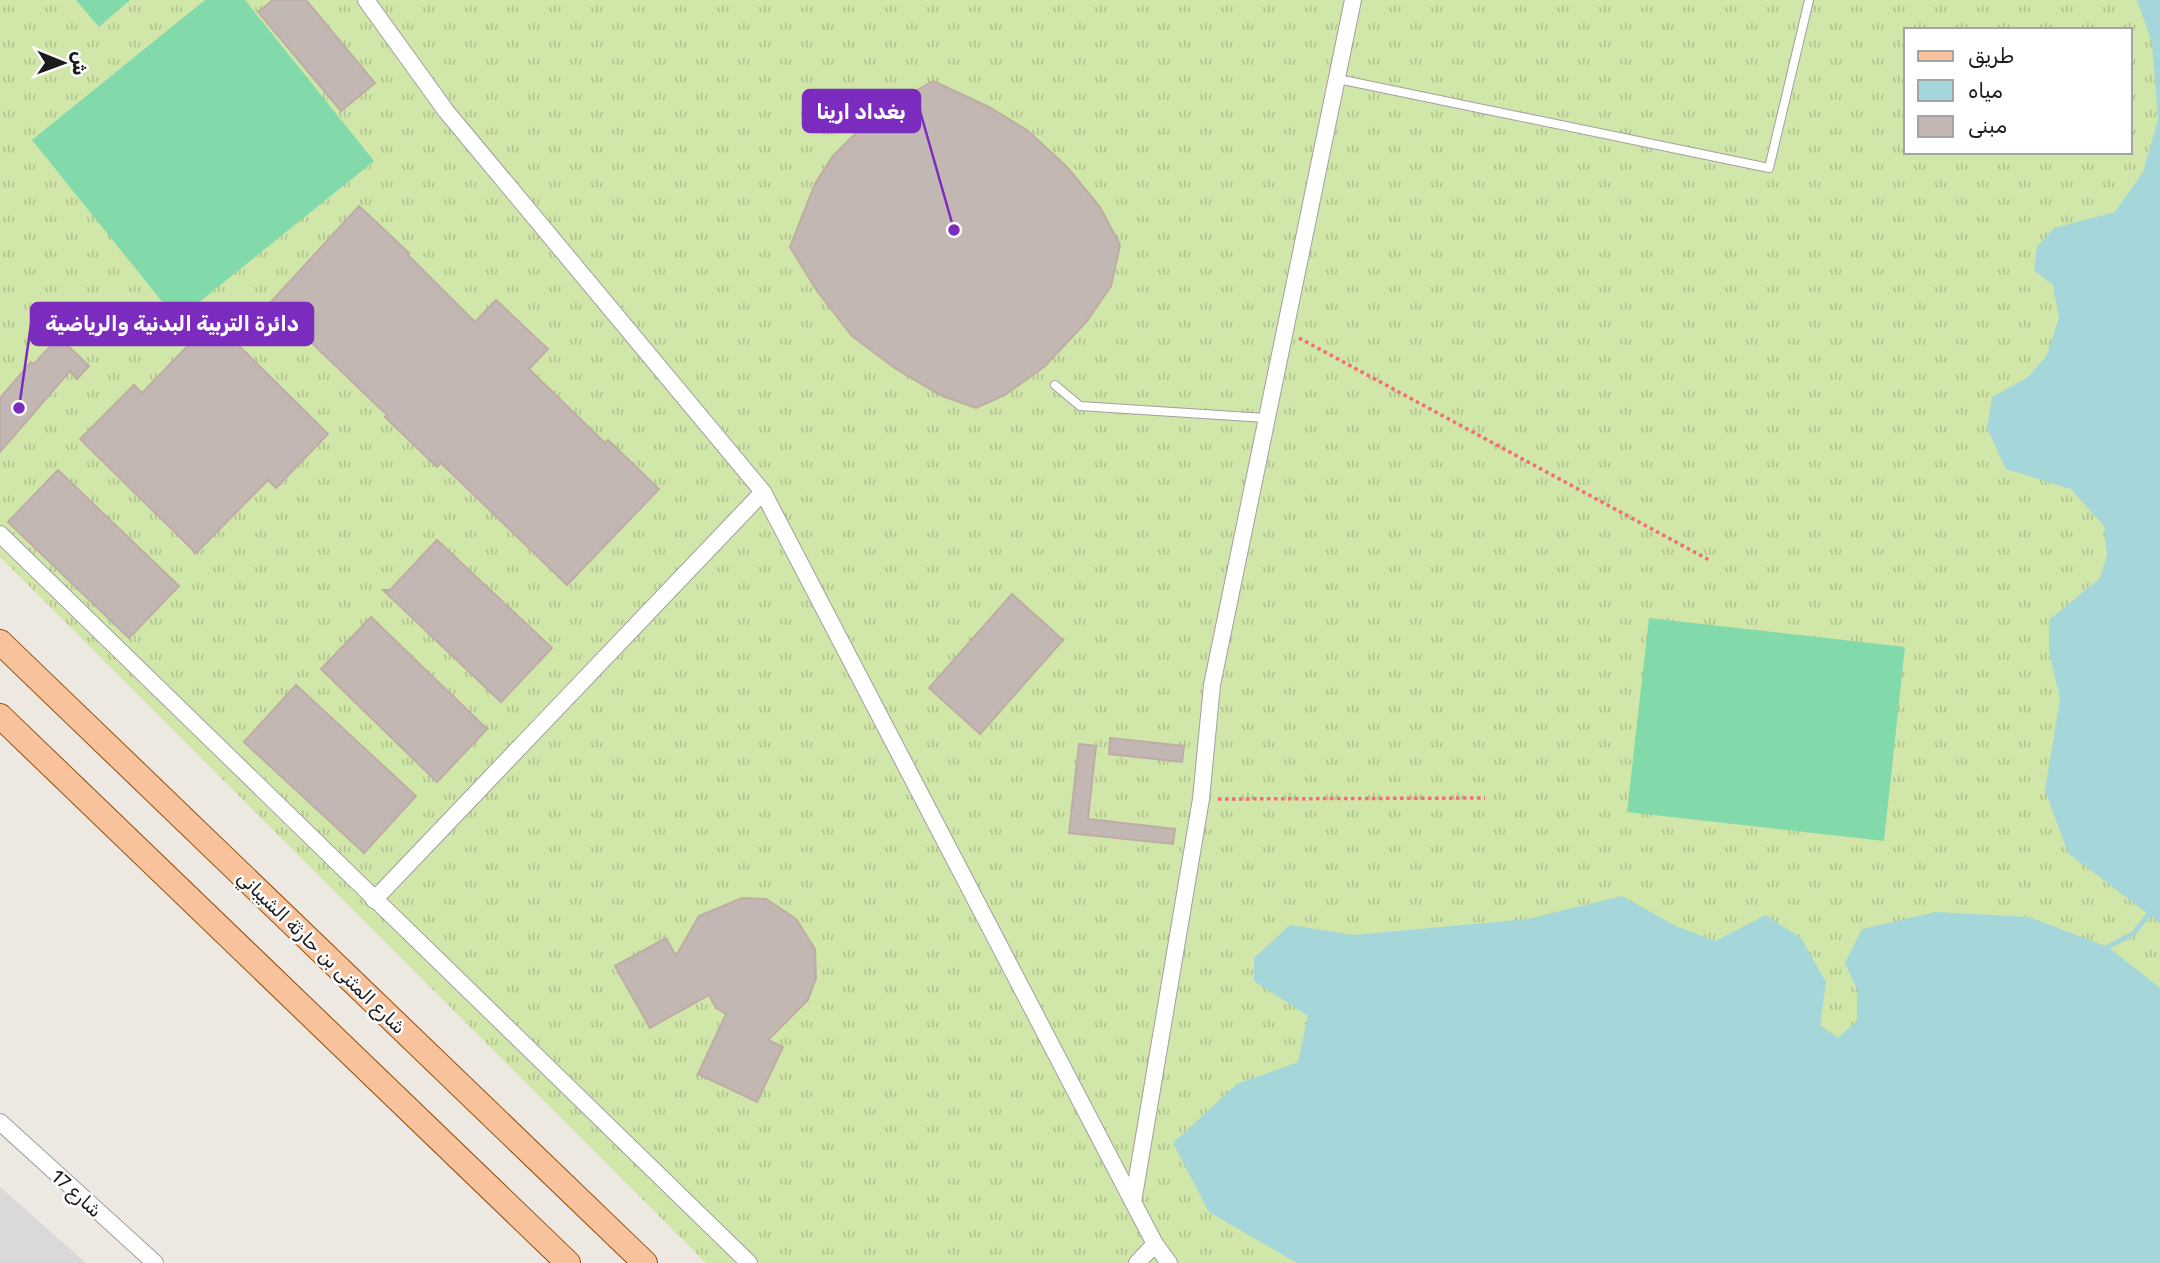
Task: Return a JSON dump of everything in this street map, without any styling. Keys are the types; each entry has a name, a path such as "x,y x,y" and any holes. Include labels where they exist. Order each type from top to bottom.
{"main road":[{"name":"شارع المثنى بن حارثة الشيباني","path":"0,642 645,1263"},
{"path":"0,716 568,1263"}],"street":[{"path":"366,0 446,111 763,492 1155,1244 1169,1263"},
{"path":"1133,1202 1201,799 1212,685 1353,0"},
{"path":"374,900 763,492"},
{"path":"0,534 749,1263"},
{"name":"شارع 17","path":"0,1122 155,1263"},
{"path":"1137,1263 1155,1244"}],"lane":[{"path":"1338,79 1769,168 1809,0"},
{"path":"1055,385 1080,406 1265,418"}],"path":[{"path":"1285,331 1710,561"},
{"path":"1201,799 1485,798"}],"shaded area":[{"path":"0,1187 86,1263 0,1263"}],"green space":[{"path":"0,0 2160,0 2160,1263 706,1263 0,557"},
{"path":"76,0 130,0 99,27"},
{"path":"205,0 245,0 374,161 177,320 32,140"},
{"path":"1649,618 1905,647 1884,841 1627,812"}],"water":[{"path":"2137,0 2160,0 2160,923 2068,853 2045,790 2060,699 2049,651 2049,620 2100,578 2107,556 2104,526 2071,489 2006,469 1987,428 1992,397 2027,378 2046,357 2059,318 2053,285 2034,270 2037,247 2054,228 2115,212 2143,172 2158,120 2152,43"},
{"path":"1622,896 1676,926 1715,941 1766,915 1801,938 1826,982 1820,1025 1838,1038 1857,1021 1857,989 1845,963 1862,929 1936,912 2029,917 2108,947 2160,988 2160,1263 1297,1263 1209,1212 1173,1143 1237,1084 1298,1062 1308,1016 1254,981 1254,958 1290,925 1354,935 1528,919"}],"building":[{"path":"273,0 306,0 375,83 341,111 258,12"},
{"path":"933,81 989,107 1027,130 1067,167 1100,207 1120,245 1111,286 1087,321 1045,366 1005,395 976,408 942,396 896,369 852,336 817,291 790,247 815,184 833,156 867,122"},
{"path":"359,206 409,253 407,254 475,322 496,300 548,349 529,369 605,443 608,440 659,489 567,585 441,463 437,467 270,303"},
{"path":"213,320 328,434 276,488 268,480 196,553 80,439 134,385 142,393"},
{"path":"59,337 89,366 77,379 70,371 0,452 0,398 31,362 34,364"},
{"path":"58,470 179,586 129,638 8,522"},
{"path":"437,540 552,648 501,702 383,590 390,590"},
{"path":"1012,594 1063,640 980,734 929,688"},
{"path":"371,617 487,729 437,782 321,669"},
{"path":"296,685 416,796 364,853 244,742"},
{"path":"1110,738 1184,746 1182,762 1109,754"},
{"path":"1079,744 1096,746 1088,819 1175,829 1173,844 1069,833"},
{"path":"742,898 766,899 796,919 815,949 816,978 808,1000 768,1040 783,1047 757,1102 698,1074 726,1014 716,1008 709,995 650,1028 615,966 666,938 676,956 699,916"}],"waterway":[{"path":"2108,947 2134,933 2149,914"}],"place":[{"name":"بغداد ارينا","path":"954,230"},
{"name":"دائرة التربية البدنية والرياضية","path":"19,408"}]}
